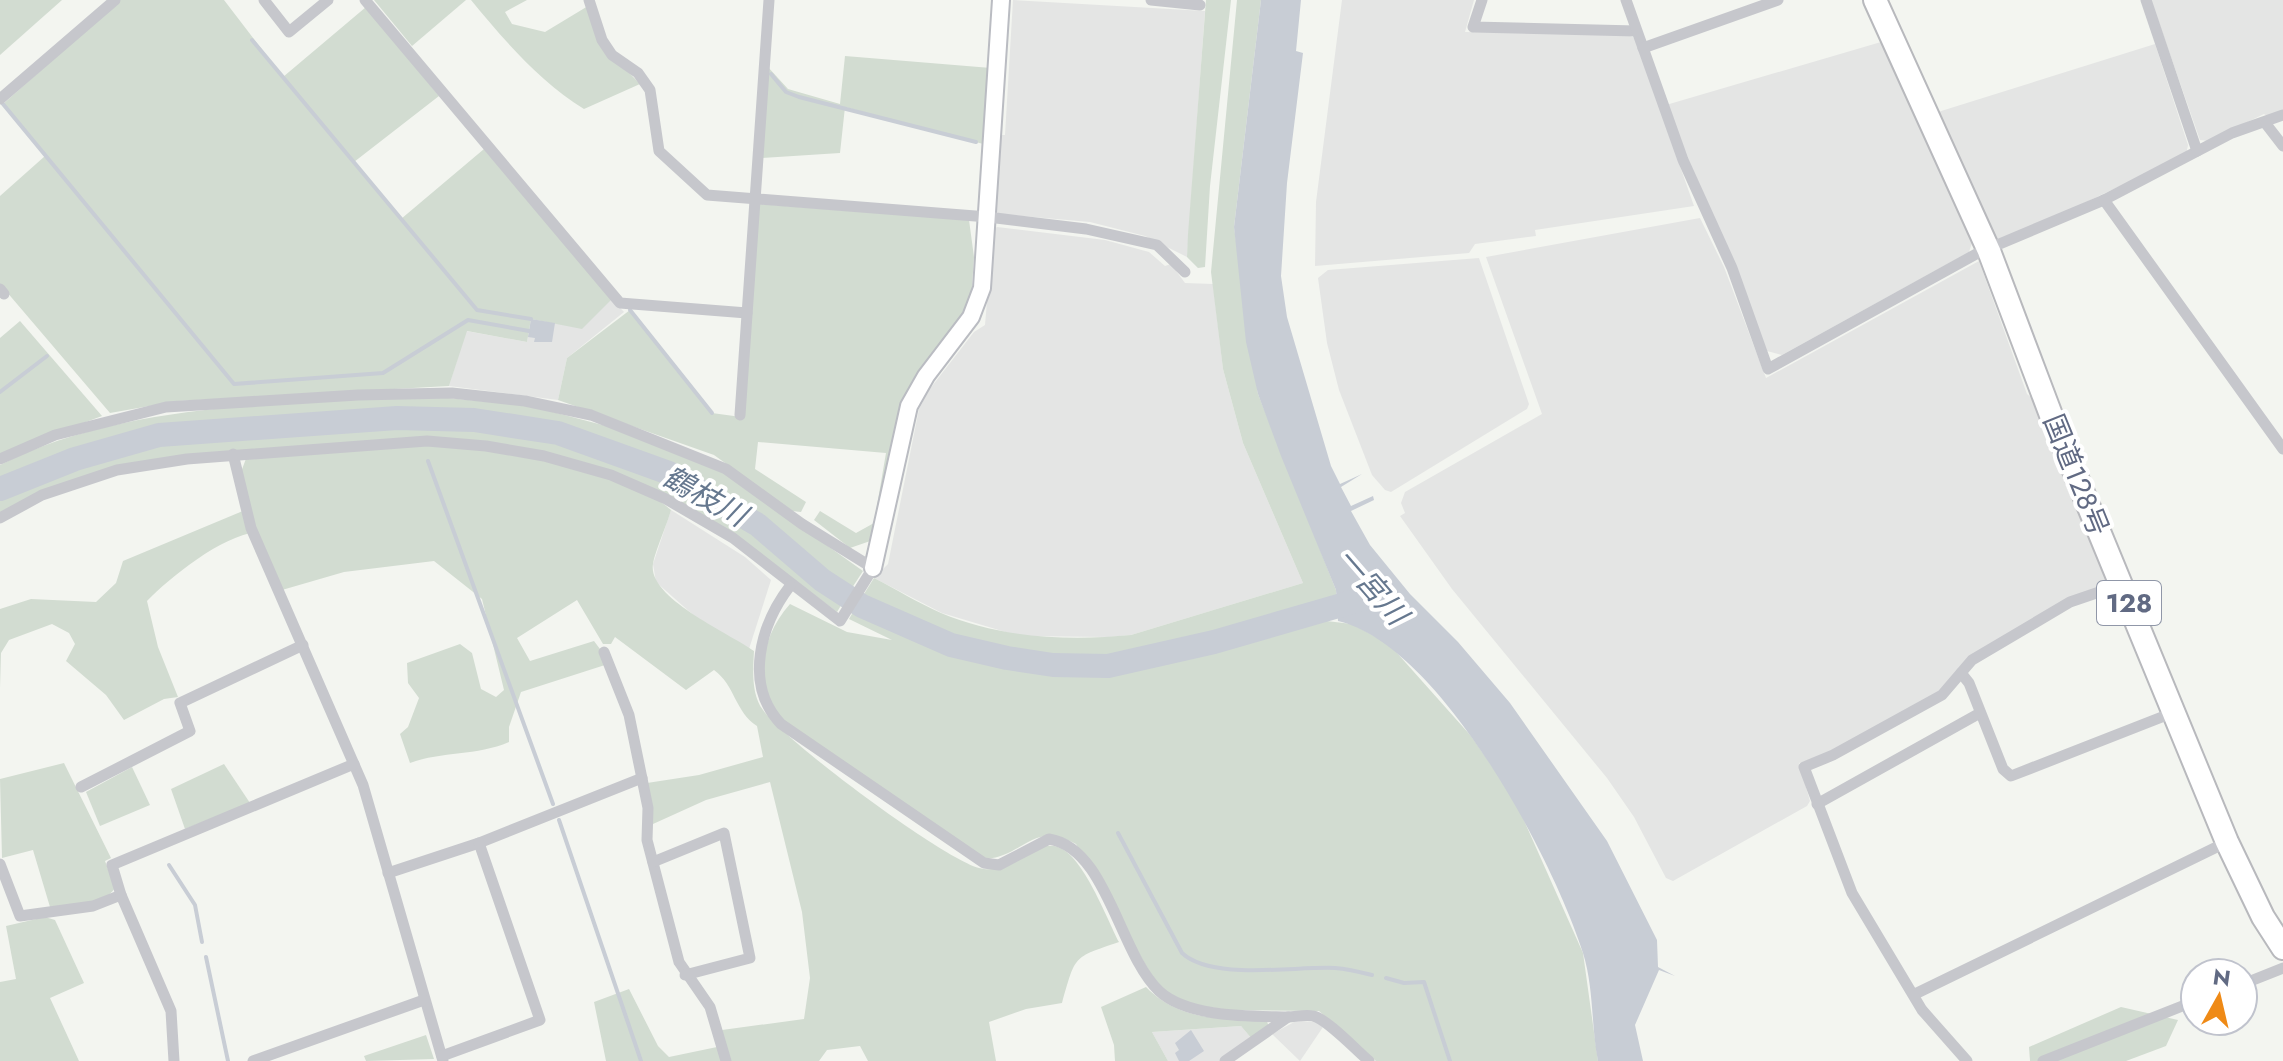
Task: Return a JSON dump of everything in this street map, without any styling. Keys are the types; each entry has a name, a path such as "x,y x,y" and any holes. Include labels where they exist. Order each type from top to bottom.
{"highway":[{"name":"国道128号","path":"1875,0 1989,251 2051,415 2227,842 2263,917 2283,948"}],"street":[{"path":"0,99 115,0"},
{"path":"264,0 289,32 328,0"},
{"path":"365,0 620,303 747,313"},
{"path":"589,0 602,40 612,55 638,73 650,90 659,151 707,195 988,217 1086,229 1157,245 1185,272"},
{"path":"740,415 769,0"},
{"path":"0,518 42,495 117,470 233,454 427,441 544,456 611,475 666,499 733,538 790,586 840,621 871,571 909,406 926,376 971,317 982,288 1001,0"},
{"path":"1151,0 1200,5"},
{"path":"1482,0 1473,27 1636,31"},
{"path":"1626,0 1683,160 1732,268 1768,369 1978,253 1989,251 2104,200 2232,133 2266,124 2283,115"},
{"path":"1643,48 1778,0"},
{"path":"2146,0 2197,151"},
{"path":"2266,124 2283,146"},
{"path":"2104,200 2283,449"},
{"path":"0,459 55,435 166,407 358,395 452,393 525,401 591,415 726,469 871,571"},
{"path":"233,454 251,528 354,764 442,1058 540,1020 479,843"},
{"path":"1967,1061 1930,1021 1852,893 1804,767 1833,755 1942,695 1972,660 2070,602 2111,588 2115,571"},
{"path":"790,586 767,623 759,657 764,693 771,714 781,724 984,863 999,865 1049,839 1070,845 1087,863 1149,978 1171,1000 1186,1007 1220,1012 1288,1017 1315,1015 1369,1061"},
{"path":"81,787 190,731 180,703 303,645"},
{"path":"604,652 629,715 648,808 647,840 679,962 685,975 710,1007 726,1061"},
{"path":"1961,673 2003,769 2011,776 2167,715 2170,703"},
{"path":"1817,804 1980,713"},
{"path":"174,1061 171,1011 121,895 112,865 354,764"},
{"path":"388,873 479,843 642,778"},
{"path":"653,862 724,833 750,958 685,975"},
{"path":"1915,994 2227,842"},
{"path":"0,864 20,916 93,906 121,895"},
{"path":"2259,978 2283,968"},
{"path":"253,1061 272,1058 424,1000"},
{"path":"2043,1061 2179,1007"},
{"path":"1225,1061 1288,1017"}],"shaded area":[{"path":"0,0 62,0 0,55"},
{"path":"120,0 224,0 283,77 366,7 439,96 354,162 401,219 484,149 612,299 582,329 531,319 527,342 467,331 449,386 178,401 110,413 0,284 0,196 45,156 3,104"},
{"path":"374,0 466,0 412,46"},
{"path":"471,0 527,0 505,12 512,24 545,32 588,6 603,46 640,84 584,109 538,73"},
{"path":"1013,0 1205,11 1187,257 1145,236 1090,222 999,214 993,208 998,135 1005,135"},
{"path":"1206,0 1231,0 1210,186 1205,267 1198,268 1187,257"},
{"path":"1237,0 1261,0 1234,227 1258,394 1336,590 1336,604 1323,610 1107,663 1042,659 980,647 919,628 859,602 874,578 941,613 987,628 1034,636 1107,637 1131,635 1303,583 1243,443 1223,369 1211,272"},
{"path":"1342,0 1474,0 1465,32 1625,34 1635,38 1694,206 1535,230 1536,236 1475,244 1469,253 1315,266 1316,202"},
{"path":"2151,0 2283,0 2283,112 2271,118 2264,114 2209,141 2200,140"},
{"path":"1881,42 1935,155 1972,243 1969,252 1782,355 1767,351 1666,105"},
{"path":"2155,44 2188,145 2186,155 2001,242 1994,242 1938,112"},
{"path":"845,56 991,68 987,145 845,107 840,153 762,158 767,66 788,89 840,104"},
{"path":"759,204 969,220 974,257 971,300 958,329 918,378 876,539 850,548 814,520 820,511 856,533 874,523 886,453 758,442 755,469 806,502 801,512 792,511 714,455 558,400 567,358 630,310 712,413 741,417"},
{"path":"1700,218 1724,267 1766,378 1979,261 2027,394 2033,399 2108,583 1960,668 1944,689 1825,755 1799,763 1810,801 1807,806 1673,881 1666,878 1634,817 1607,778 1452,589 1400,516 1405,513 1401,503 1405,492 1542,414 1486,257"},
{"path":"997,227 1105,240 1149,252 1165,266 1171,264 1185,283 1213,284 1223,369 1243,443 1303,583 1131,635 1019,636 942,613 874,578 888,564 919,409 929,390 974,332 985,325 993,230"},
{"path":"1479,258 1529,404 1527,409 1391,492 1385,490 1372,475 1339,390 1327,343 1318,278 1328,270"},
{"path":"612,299 624,312 567,358 558,400 449,386 466,331 527,342 531,319 555,323"},
{"path":"20,321 102,416 0,454 0,338"},
{"path":"427,396 530,406 614,428 725,473 863,571 848,594 781,539 709,489 657,463 606,443 503,421 451,417 343,418 181,429 102,446 0,486 0,465 48,444 153,417 265,404"},
{"path":"400,422 494,428 587,446 631,460 717,500 756,527 845,599 837,612 736,536 618,475 444,440 129,465 0,513 0,494 75,463 152,441"},
{"path":"430,445 522,455 591,471 650,495 671,510 654,559 655,577 676,602 754,651 756,697 777,726 900,822 960,860 991,869 1040,848 1058,847 1067,852 1085,875 1119,942 1078,960 1062,1003 1026,1009 989,1022 996,1061 868,1061 860,1046 827,1050 819,1061 730,1061 722,1030 804,1019 810,978 802,912 770,782 706,800 653,824 647,783 699,775 763,757 757,726 714,670 686,690 615,637 611,644 603,644 577,600 517,638 530,661 594,641 603,653 605,665 521,692 509,727 509,742 485,750 410,763 400,734 408,727 419,698 408,683 407,663 460,644 472,653 481,689 496,697 504,690 482,599 434,561 344,572 282,590 258,532 244,535 198,558 147,601 158,647 178,697 164,699 124,720 106,695 66,661 75,644 69,633 52,624 9,640 1,653 0,688 0,609 31,599 96,602 116,583 123,561 250,508 241,472 247,456"},
{"path":"671,510 745,557 771,580 749,649 700,621 656,582 653,564"},
{"path":"790,604 847,632 892,640 849,619 856,607 916,636 954,650 1062,670 1130,666 1318,620 1352,624 1389,644 1471,736 1514,798 1583,953 1598,1061 1376,1061 1319,1011 1230,1010 1187,1004 1159,988 1076,844 1061,838 1039,837 1011,852 986,859 783,721 768,692 764,662 772,632"},
{"path":"64,763 111,858 105,861 115,888 94,903 50,907 33,850 2,858 0,779"},
{"path":"224,764 250,803 185,829 171,789"},
{"path":"132,767 150,805 100,826 86,792"},
{"path":"45,917 55,920 84,983 50,998 79,1061 0,1061 0,982 16,979 6,926"},
{"path":"1146,987 1172,1006 1187,1012 1218,1018 1267,1021 1269,1028 1252,1039 1241,1026 1152,1032 1168,1061 1115,1061 1114,1045 1101,1007"},
{"path":"629,989 658,1046 669,1057 717,1047 721,1061 606,1061 594,1002"},
{"path":"2121,1007 2178,1020 2166,1046 2126,1061 2030,1061 2029,1047"},
{"path":"1296,1021 1316,1022 1323,1027 1300,1061 1272,1034"},
{"path":"1241,1026 1252,1039 1219,1061 1168,1061 1152,1032"},
{"path":"426,1035 434,1059 366,1061 364,1056"}],"water":[{"name":"一宮川","path":"1261,0 1301,0 1296,51 1303,53 1287,183 1281,276 1287,317 1331,466 1340,484 1362,474 1341,487 1351,506 1373,496 1374,500 1351,511 1370,545 1410,594 1458,642 1510,703 1607,841 1657,940 1658,967 1675,976 1659,970 1635,1025 1643,1061 1598,1061 1583,953 1546,864 1488,760 1415,670 1377,638 1338,621 1336,590 1258,394 1246,342 1234,227"},
{"path":"531,319 555,323 552,342 534,342 535,338 528,337"},
{"path":"1191,1030 1204,1051 1189,1061 1179,1061 1175,1043"}],"waterway":[{"path":"252,40 477,310 531,319"},
{"path":"771,74 786,92 799,97 976,142"},
{"path":"3,104 234,384 383,373 468,320 529,331"},
{"path":"630,310 712,413"},
{"path":"0,392 47,356"},
{"name":"鶴枝川","path":"0,489 75,459 159,435 397,418 474,420 558,433 669,473 758,525 822,580 862,606 951,645 1007,658 1053,665 1108,666 1214,642 1366,598"},
{"path":"428,461 553,804"},
{"path":"559,820 641,1061"},
{"path":"1118,833 1182,953 1196,962 1233,970 1335,968 1372,975"},
{"path":"169,865 195,905 202,942"},
{"path":"206,957 228,1061"},
{"path":"1386,978 1404,983 1424,982 1450,1061"}]}
